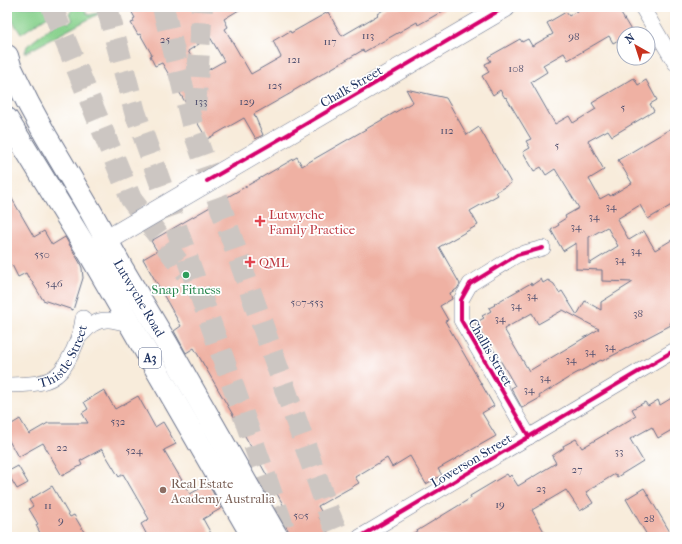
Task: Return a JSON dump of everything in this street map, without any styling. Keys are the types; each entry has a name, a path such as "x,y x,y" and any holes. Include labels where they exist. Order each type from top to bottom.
{"highway":[{"name":"Lutwyche Road","path":"7,56 10,66 28,103 50,143 277,537"},
{"name":"Lutwyche Road","path":"7,119 88,251 254,537"}],"street":[{"name":"Chalk Street","path":"88,251 505,7"},
{"path":"642,7 675,63"},
{"name":"Challis Street","path":"529,437 461,320 460,300 470,284 517,255 543,248"},
{"name":"Thistle Street","path":"7,385 35,383 46,381 55,377 64,367 78,337 83,318"},
{"path":"78,337 93,324 103,320 112,320 131,325"},
{"name":"Lowerson Street","path":"360,537 675,350"}],"green space":[{"path":"61,7 21,34 12,20 9,8"},
{"path":"74,7 90,7 85,11 89,15 102,12 25,53 27,46 63,18 68,23 73,20 69,14"}],"building":[{"path":"129,7 244,7 224,19 228,27 225,29 251,74 281,57 273,41 290,31 291,33 328,12 342,36 378,15 377,14 388,7 450,7 418,25 417,22 364,52 363,50 254,114 263,135 256,139 244,118 207,139 162,63 155,66 150,56 152,55 140,34 138,35 131,23 134,22 133,19 135,18","holes":["210,37 224,61 201,74 188,51"]},
{"path":"583,7 617,7 628,26 616,26 616,41 613,43 609,36 568,60 564,53 543,65 547,72 531,82 555,124 569,116 573,123 596,109 592,103 634,78 638,85 646,80 657,100 650,104 654,111 612,136 608,130 588,141 604,170 589,179 600,199 609,194 610,196 632,183 618,160 675,126 675,203 648,219 640,205 617,219 629,240 644,231 655,250 675,238 675,320 670,323 671,325 573,375 539,396 540,398 522,408 511,388 515,386 496,353 489,342 487,343 475,323 484,318 482,316 491,311 489,308 495,305 494,304 541,279 543,283 548,280 554,284 559,293 562,291 577,315 585,301 601,310 601,302 633,282 602,281 602,270 576,269 576,243 563,251 551,230 566,218 565,216 579,208 555,169 546,175 541,167 534,171 523,152 530,148 526,141 531,139 506,97 505,98 500,90 493,95 482,76 489,72 485,64 491,61 488,57 520,39 522,42 528,39 532,46 553,34 547,23 566,12 569,16","holes":["607,227 618,246 589,264 589,237","563,310 599,329 529,371 504,329 532,313 538,324"]},
{"path":"406,89 446,98 467,135 479,127 511,183 496,192 498,195 470,211 478,225 439,247 460,284 457,289 450,293 452,299 440,306 448,320 445,321 494,406 482,413 496,436 438,469 442,475 426,484 410,456 392,467 387,458 355,477 359,483 318,506 323,515 319,517 330,537 292,537 279,514 286,510 194,348 186,353 174,331 181,326 143,259 157,251 151,241 297,157 302,166 413,102"},
{"path":"7,190 34,237 44,231 52,245 65,237 80,263 83,278 73,310 43,300 26,273 18,277 12,265 7,268"},
{"path":"104,390 115,409 138,396 155,427 163,422 176,444 164,450 190,494 208,484 222,508 203,519 213,537 148,537 141,524 149,519 123,474 119,477 102,449 80,461 82,465 62,476 43,443 18,457 7,437 7,427 20,419 29,434 48,423 88,423 82,413 88,409 84,402"},
{"path":"675,396 675,428 658,438 652,427 630,439 643,461 617,477 615,474 586,492 593,503 580,511 566,490 532,510 547,537 407,537 507,474 509,477 511,475 518,486 556,463 552,456 564,448 563,446 576,439 582,448 636,416 632,409 645,402 648,406 658,400 660,405"},
{"path":"18,466 28,483 17,489 7,472"},
{"path":"52,486 70,517 74,515 87,537 42,537 36,525 38,524 29,509 33,506 29,500"},
{"path":"644,488 673,537 648,537 626,499"}],"tunnel":[{"path":"52,7 131,199 186,273"},
{"path":"107,7 135,112 287,537"},
{"path":"163,7 194,132 329,513 339,537"},
{"path":"195,110 202,7"}],"cycle path":[{"path":"207,181 505,7"},
{"path":"529,437 461,320 461,300 470,284 517,255 543,248"},
{"path":"360,537 675,350"}],"place":[{"name":"Lutwyche Family Practice","path":"260,221"},
{"name":"QML","path":"250,262"},
{"name":"Snap Fitness","path":"186,275"},
{"name":"Real Estate Academy Australia","path":"163,490"}]}
